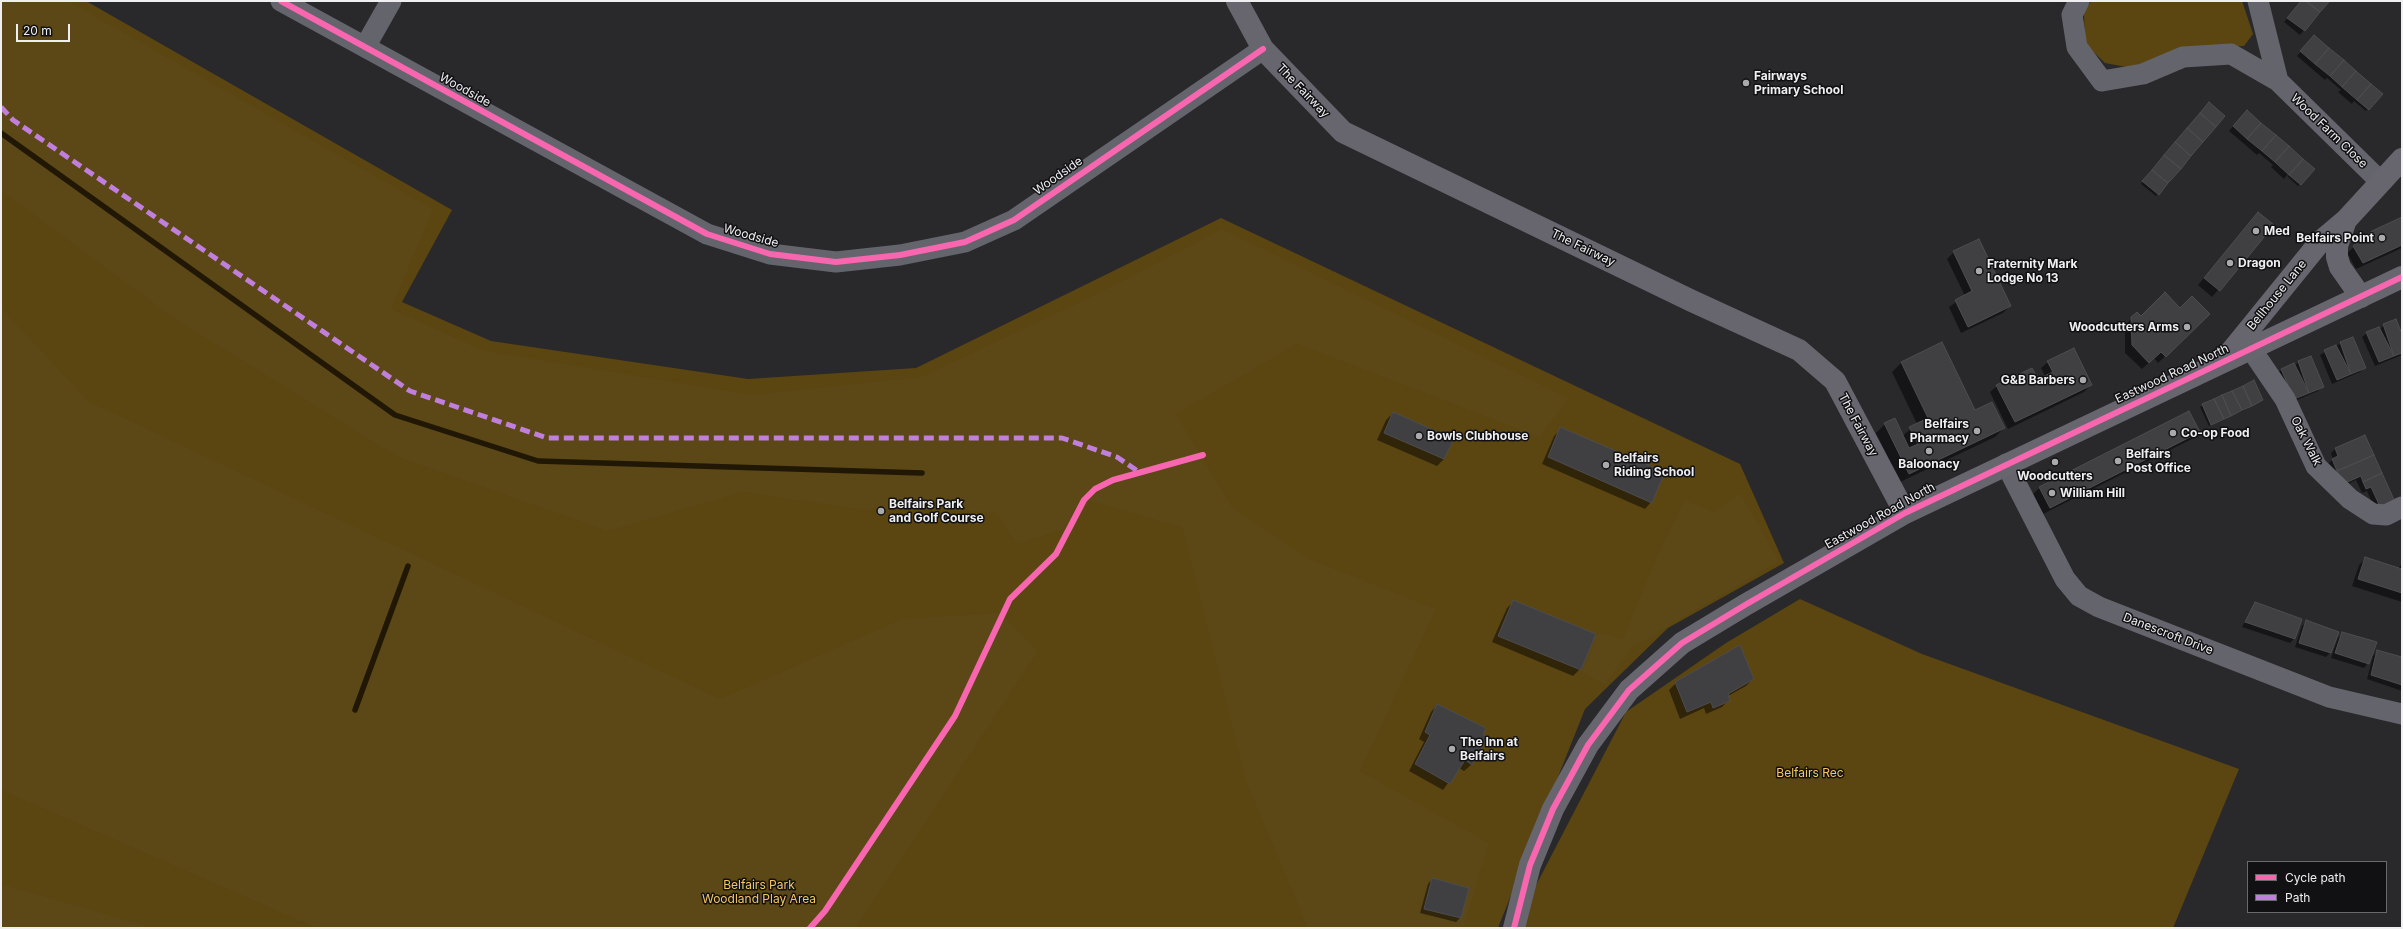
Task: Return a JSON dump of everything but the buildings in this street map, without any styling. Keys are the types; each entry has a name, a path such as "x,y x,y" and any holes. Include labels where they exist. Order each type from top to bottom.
{"street":[{"name":"Woodside","path":"281,1 707,234 770,254 836,262 900,255 965,242 1014,220 1263,49"},
{"path":"365,47 391,1"},
{"name":"The Fairway","path":"1238,1 1263,49 1343,132 1692,301 1799,350 1835,381 1905,513"},
{"name":"Wood Farm Close","path":"2079,1 2072,15 2077,47 2102,81 2143,74 2183,57 2231,54 2278,81 2381,182"},
{"path":"2258,1 2278,81"},
{"name":"Bellhouse Lane","path":"2220,364 2320,242 2346,220 2402,159"},
{"path":"2346,220 2337,246 2337,258 2340,267 2361,296"},
{"path":"2308,257 2337,258"},
{"name":"Eastwood Road North","path":"1514,928 1530,865 1553,809 1588,745 1629,690 1682,643 1905,513 2402,277"},
{"path":"2273,300 2292,329"},
{"name":"Oak Walk","path":"2252,349 2285,399 2316,466 2350,499 2373,514 2386,514 2402,507"},
{"name":"Danescroft Drive","path":"2006,464 2064,578 2079,596 2099,607 2329,697 2402,714"}],"green space":[{"name":"Belfairs Park and Golf Course","path":"1,1 86,1 452,210 402,302 491,341 748,379 916,368 1221,218 1740,464 1784,563 1668,628 1585,709 1498,928 1,928"},
{"path":"1,1 68,1 433,209 391,309 485,351 750,395 921,377 1101,292 1222,229 1568,398 1540,437 1297,344 1176,414 1231,506 1307,558 1436,609 1360,771 1489,843 1463,928 1308,928 1246,781 1183,528 1081,498 1064,529 1017,544 995,512 857,509 743,492 608,531 398,457 172,317 1,190"},
{"path":"2091,1 2242,1 2253,34 2244,46 2190,47 2137,69 2105,63 2085,44 2084,12"},
{"name":"Belfairs Park Woodland Play Area","path":"1,308 88,401 720,699 902,619 999,613 1038,651 855,928 317,928 1,790"},
{"path":"1740,493 1779,561 1630,649 1605,685 1582,672 1599,632 1623,639 1658,554 1685,500 1714,512"},
{"name":"Belfairs Rec","path":"1800,599 1922,654 2239,769 2173,928 1518,928 1519,918 1626,712 1726,643"},
{"path":"1,884 154,928 1,928"}],"waterway":[{"path":"1,133 395,415 538,461 922,473"},
{"path":"355,710 408,566"}],"marked path":[{"path":"1,107 13,120 410,391 547,438 1062,438 1117,457 1139,472"}],"cycle path":[{"path":"281,1 707,234 770,254 836,262 900,255 965,242 1014,220 1263,49"},
{"path":"1514,928 1530,865 1553,809 1588,745 1629,690 1682,643 1905,513 2402,277"},
{"path":"810,928 825,911 955,716 1010,599 1056,554 1084,500 1095,489 1113,480 1203,455"}],"place":[{"name":"Fairways Primary School","path":"1746,83"},
{"name":"Med","path":"2256,231"},
{"name":"Belfairs Point","path":"2382,238"},
{"name":"Dragon","path":"2230,263"},
{"name":"Fraternity Mark Lodge No 13","path":"1979,271"},
{"name":"Woodcutters Arms","path":"2187,327"},
{"name":"G&B Barbers","path":"2083,380"},
{"name":"Belfairs Pharmacy","path":"1977,431"},
{"name":"Co-op Food","path":"2173,433"},
{"name":"Bowls Clubhouse","path":"1419,436"},
{"name":"Baloonacy","path":"1929,451"},
{"name":"Belfairs Post Office","path":"2118,461"},
{"name":"Woodcutters","path":"2055,462"},
{"name":"Belfairs Riding School","path":"1606,465"},
{"name":"William Hill","path":"2052,493"},
{"name":"Belfairs Park and Golf Course","path":"881,511"},
{"name":"The Inn at Belfairs","path":"1452,749"}]}
